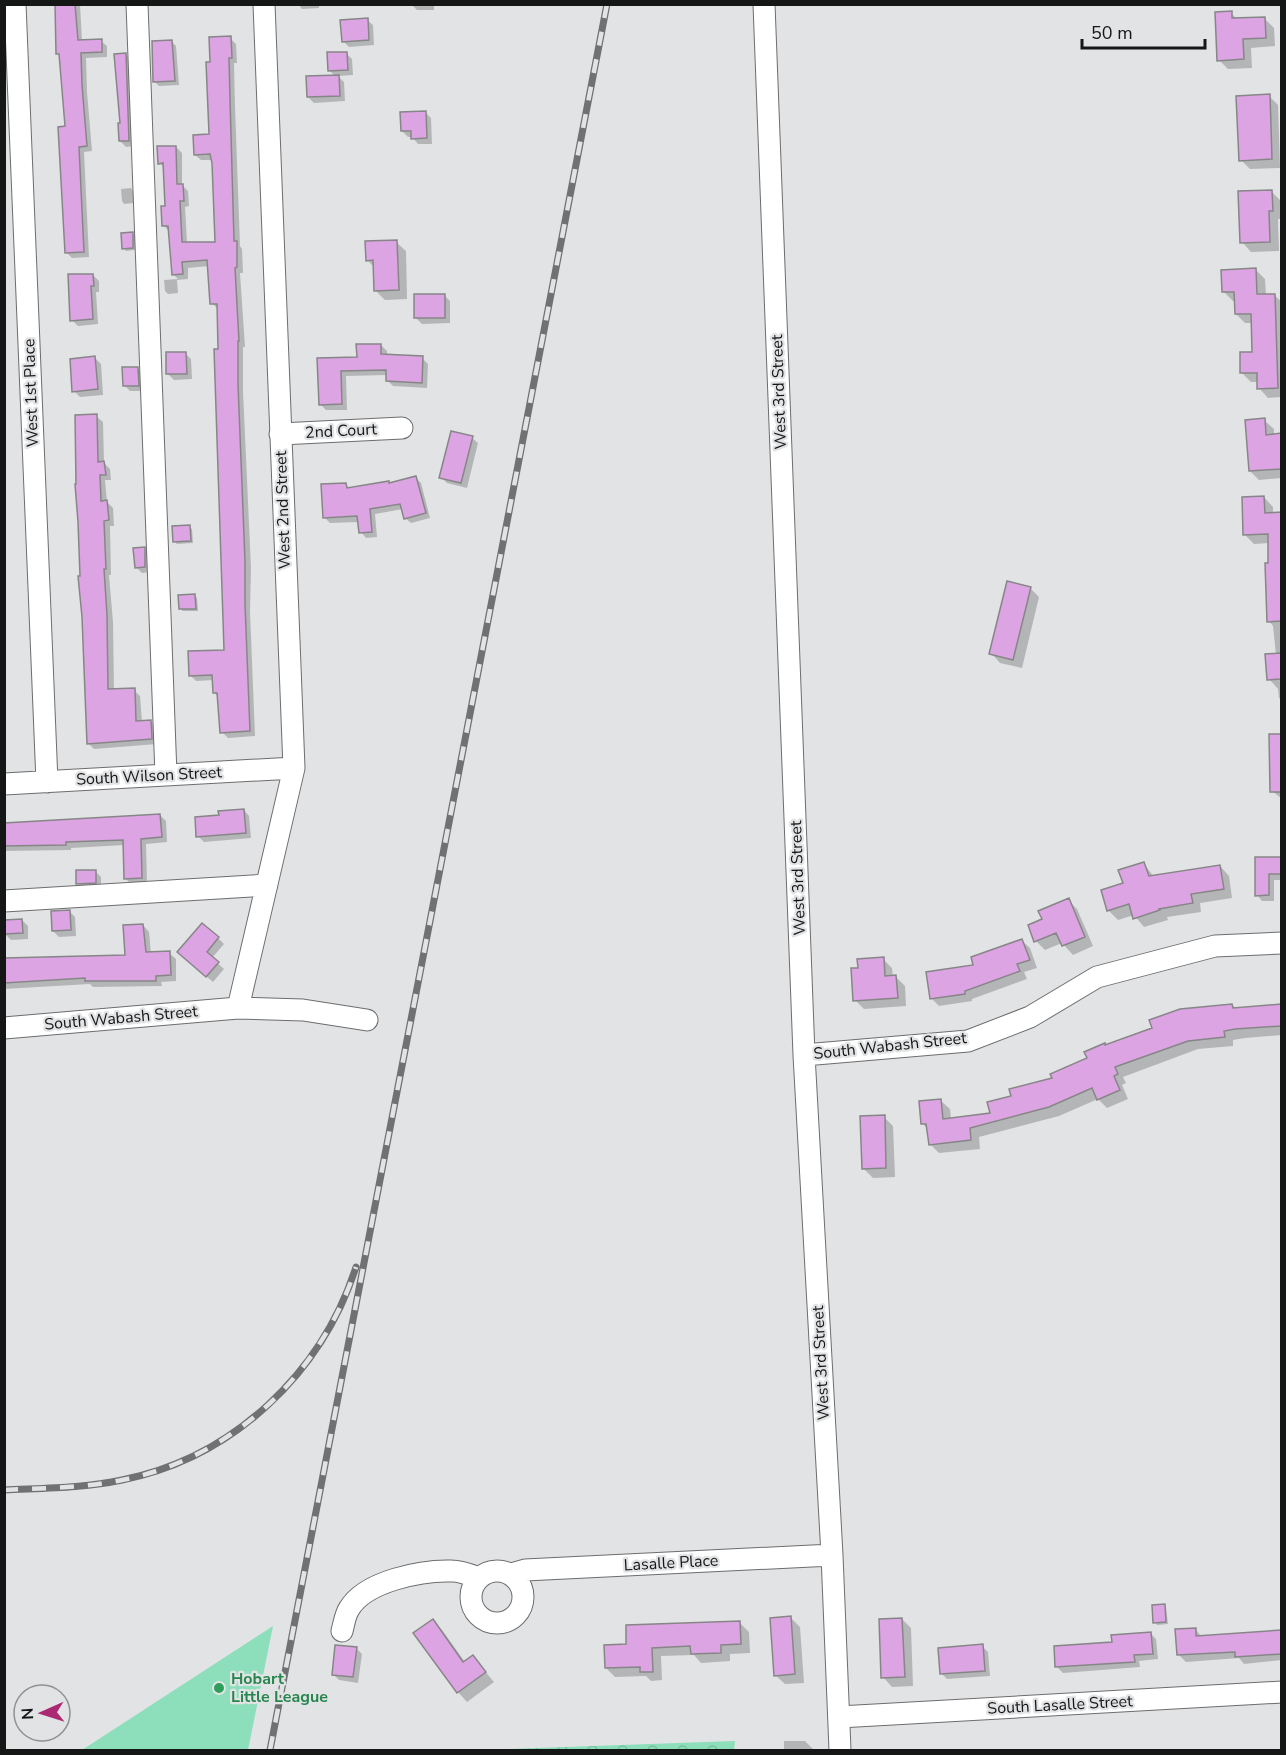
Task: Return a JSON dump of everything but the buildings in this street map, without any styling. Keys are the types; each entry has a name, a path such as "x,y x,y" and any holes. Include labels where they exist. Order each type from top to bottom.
{"street":[{"name":"West 1st Place","path":"15,4 47,782"},
{"path":"137,4 166,775"},
{"name":"West 2nd Street","path":"238,1008 294,768 264,4"},
{"name":"West 3rd Street","path":"764,4 804,1055 832,1555 840,1750"},
{"name":"2nd Court","path":"280,434 402,428"},
{"name":"South Wilson Street","path":"4,784 294,768"},
{"path":"4,901 267,885"},
{"name":"South Wabash Street","path":"804,1055 968,1041 1030,1017 1097,977 1215,946 1281,942"},
{"name":"South Wabash Street","path":"4,1028 238,1008 303,1010 366,1020"},
{"name":"Lasalle Place","path":"479,1578 494,1570 511,1574 525,1570 832,1555"},
{"path":"342,1631 349,1609 361,1595 378,1585 402,1578 453,1571 479,1578 471,1592 474,1609 478,1616 486,1621 504,1623 518,1613 524,1596 518,1580 511,1574"},
{"name":"South Lasalle Street","path":"838,1717 1281,1692"}],"green space":[{"name":"Hobart Little League","path":"273,1626 248,1750 82,1750"},
{"path":"735,1741 734,1750 480,1750"}],"railway":[{"path":"270,1750 607,4"},
{"path":"4,1490 79,1486 122,1480 163,1469 201,1452 236,1431 268,1405 296,1375 321,1342 341,1306 356,1267"}],"place":[{"name":"Hobart Little League","path":"219,1688"}]}
